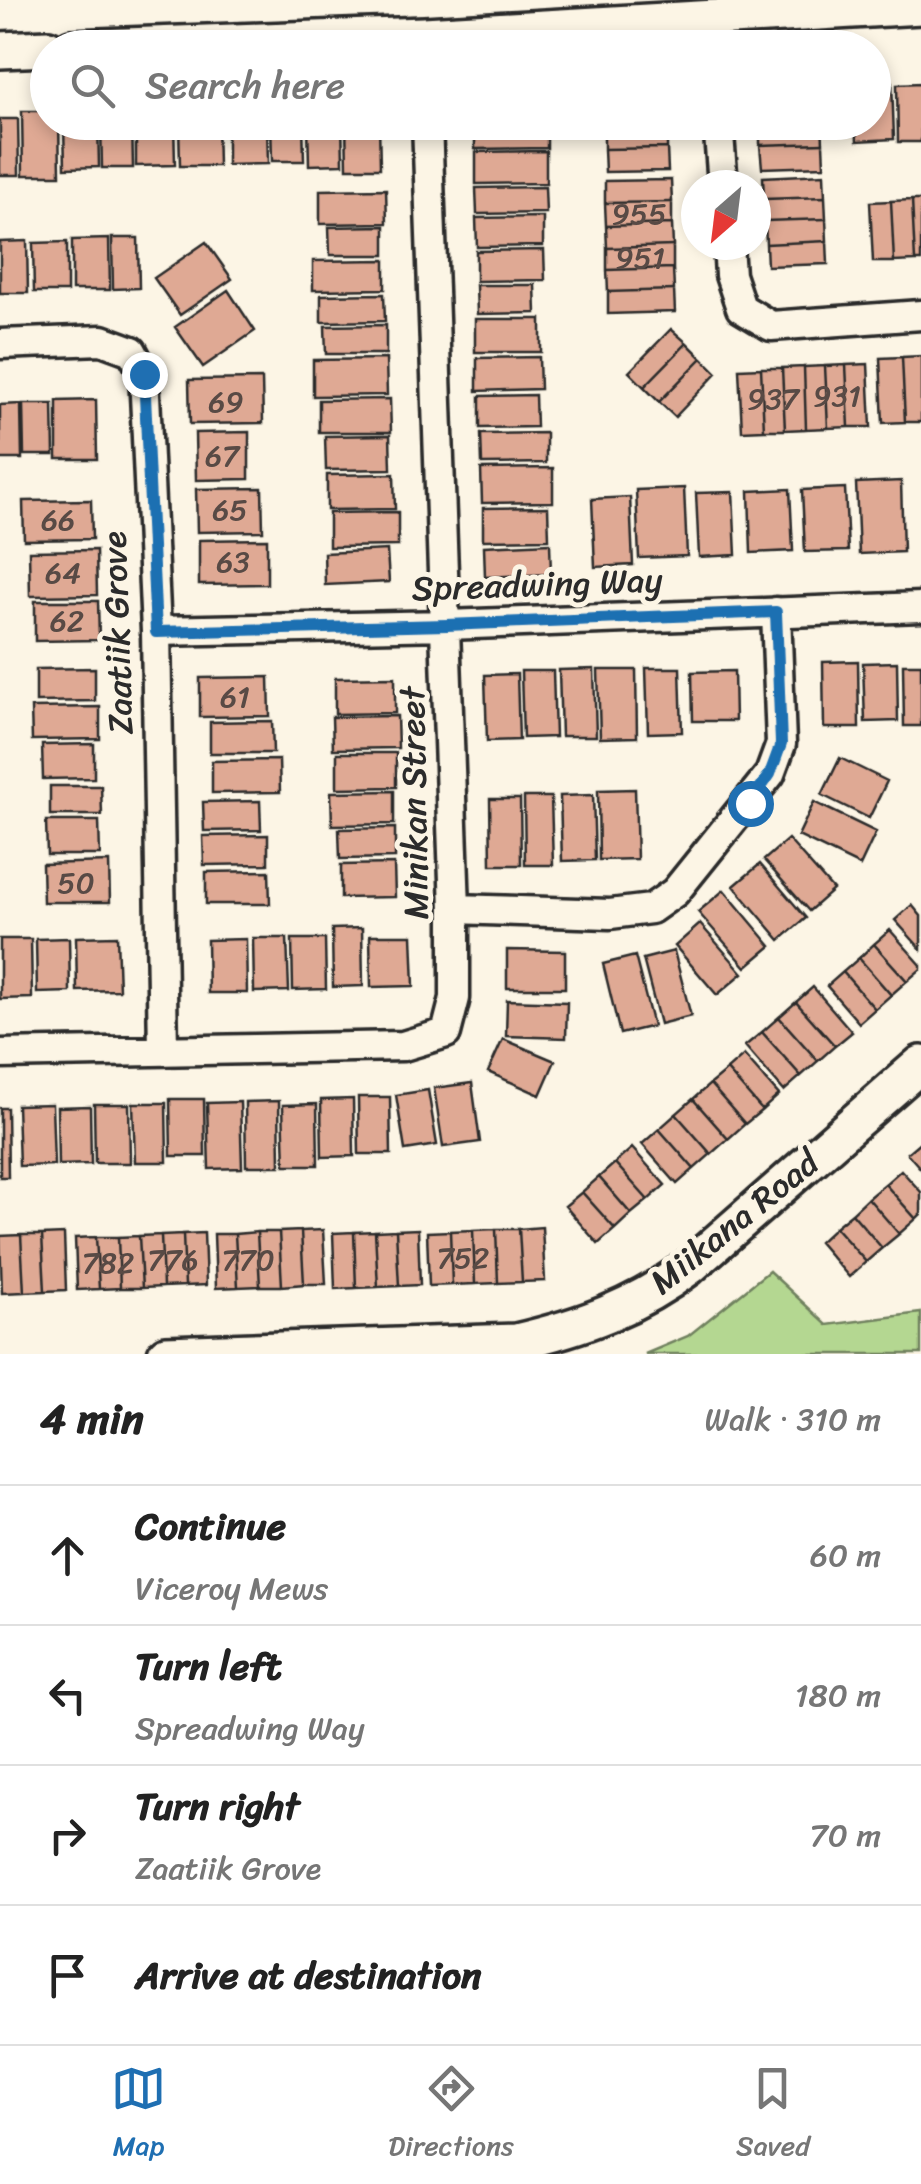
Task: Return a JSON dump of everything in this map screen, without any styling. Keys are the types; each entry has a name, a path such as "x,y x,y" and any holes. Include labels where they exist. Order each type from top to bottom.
{"street":[{"path":"742,30 921,6"},
{"path":"523,30 577,24 658,30"},
{"path":"0,50 30,49"},
{"name":"Minikan Street","path":"0,1054 403,1046 446,1033 455,998 455,909 428,140"},
{"path":"719,140 722,170"},
{"path":"729,260 741,308 771,326 921,315"},
{"name":"Zaatiik Grove","path":"0,344 102,340 132,351 144,374 156,632 163,1050"},
{"name":"Spreadwing Way","path":"156,632 921,607"},
{"path":"455,909 610,914 651,909 675,892 750,803 770,774 781,744 776,612"},
{"name":"Miikana Road","path":"166,1354 516,1342 563,1332 608,1316 663,1287 921,1064"}],"green space":[{"path":"769,1271 827,1325 921,1313 921,1354 645,1354 688,1336"}],"building":[{"path":"891,81 894,139 891,139"},
{"path":"921,83 921,142 898,142 897,84"},
{"path":"22,111 30,111 30,140 59,140 60,175 23,175"},
{"path":"0,119 18,119 19,175 0,175"},
{"path":"64,140 98,140 99,167 65,168"},
{"path":"101,140 132,140 133,168 102,168"},
{"path":"136,140 174,140 175,165 136,166"},
{"path":"179,140 217,140 218,166 180,166"},
{"path":"227,140 267,140 268,164 227,165"},
{"path":"271,140 303,140 304,161 272,161"},
{"path":"308,140 342,140 343,164 309,165"},
{"path":"346,140 379,140 380,168 347,168"},
{"path":"475,140 547,140 547,148 475,149"},
{"path":"604,140 667,140 667,148 604,149"},
{"path":"760,140 823,140 823,143 760,145"},
{"path":"823,143 824,166 762,168 760,145"},
{"path":"667,148 668,171 605,172 604,149"},
{"path":"546,151 546,183 476,184 476,152"},
{"path":"824,174 825,197 771,199 771,177"},
{"path":"671,180 672,202 605,203 605,181"},
{"path":"545,187 546,213 477,214 476,188"},
{"path":"386,189 387,223 320,224 320,190"},
{"path":"825,197 826,219 771,221 771,199"},
{"path":"912,200 915,261 894,262 891,201"},
{"path":"912,200 921,200 921,261 915,261"},
{"path":"891,201 894,262 873,262 870,202"},
{"path":"672,202 672,224 606,226 605,203"},
{"path":"543,217 543,246 477,247 476,218"},
{"path":"826,219 827,241 771,244 771,221"},
{"path":"672,224 673,246 607,248 606,226"},
{"path":"385,226 385,255 330,255 329,227"},
{"path":"112,238 138,238 139,288 113,289"},
{"path":"109,239 110,290 72,290 72,240"},
{"path":"27,241 28,293 0,293 0,242"},
{"path":"827,241 828,264 767,266 771,244"},
{"path":"67,242 67,292 34,292 33,243"},
{"path":"206,242 232,279 180,315 154,278"},
{"path":"673,246 673,268 607,270 607,248"},
{"path":"544,250 545,280 476,281 476,251"},
{"path":"385,260 385,289 313,290 313,261"},
{"path":"673,268 674,290 608,292 607,270"},
{"path":"476,285 535,285 536,313 477,314"},
{"path":"228,290 255,331 203,367 175,327"},
{"path":"674,290 675,312 608,314 608,292"},
{"path":"384,294 385,321 321,322 321,295"},
{"path":"475,319 541,319 541,352 475,352"},
{"path":"386,325 386,354 326,354 325,326"},
{"path":"671,329 687,343 644,387 629,372"},
{"path":"687,343 702,358 659,402 644,387"},
{"path":"921,356 921,422 905,422 902,357"},
{"path":"539,357 540,389 477,391 477,358"},
{"path":"902,357 905,422 883,423 880,358"},
{"path":"702,358 717,373 675,417 659,402"},
{"path":"386,359 387,395 313,396 313,360"},
{"path":"868,364 871,427 849,427 846,365"},
{"path":"846,365 849,427 828,428 825,366"},
{"path":"825,366 828,428 806,429 804,367"},
{"path":"804,367 806,429 785,430 782,368"},
{"path":"761,368 764,430 742,431 739,369"},
{"path":"761,368 782,368 785,430 764,430"},
{"path":"262,379 263,423 190,424 189,380"},
{"path":"535,395 536,427 480,428 480,396"},
{"path":"390,399 391,432 319,432 319,400"},
{"path":"96,400 97,459 57,459 57,401"},
{"path":"21,404 22,459 0,459 0,405"},
{"path":"23,404 53,404 54,455 24,455"},
{"path":"249,432 249,479 196,480 195,433"},
{"path":"546,433 546,463 482,464 481,434"},
{"path":"390,435 391,469 326,470 325,436"},
{"path":"553,468 553,502 482,503 481,469"},
{"path":"394,474 395,509 327,510 327,475"},
{"path":"901,481 903,552 859,554 856,483"},
{"path":"262,488 263,531 197,532 196,489"},
{"path":"684,488 687,556 639,558 636,490"},
{"path":"845,488 848,551 805,552 802,490"},
{"path":"790,489 793,551 751,553 749,491"},
{"path":"733,492 736,555 699,557 696,493"},
{"path":"630,497 633,565 595,567 592,499"},
{"path":"91,500 92,539 24,540 23,501"},
{"path":"548,507 549,539 483,540 483,508"},
{"path":"398,512 398,546 329,547 329,513"},
{"path":"267,539 267,584 199,585 199,540"},
{"path":"550,543 551,574 485,577 484,546"},
{"path":"96,550 97,595 30,596 29,551"},
{"path":"387,550 389,582 325,585 324,553"},
{"path":"35,601 98,601 99,640 35,641"},
{"path":"858,661 859,728 824,728 823,662"},
{"path":"897,662 898,721 865,722 863,663"},
{"path":"903,664 921,664 921,726 904,726"},
{"path":"95,668 95,701 36,702 36,669"},
{"path":"646,668 680,668 682,732 648,733"},
{"path":"594,669 596,736 561,736 559,670"},
{"path":"598,670 636,670 637,737 600,738"},
{"path":"521,671 553,671 555,737 523,738"},
{"path":"734,671 735,721 693,721 692,672"},
{"path":"517,674 519,740 487,741 485,675"},
{"path":"269,677 270,716 200,717 200,678"},
{"path":"395,677 395,713 335,714 335,678"},
{"path":"100,707 100,739 32,740 31,708"},
{"path":"397,716 398,748 333,749 332,717"},
{"path":"272,721 273,753 210,753 210,722"},
{"path":"94,744 94,778 43,779 42,745"},
{"path":"337,753 396,753 396,787 337,788"},
{"path":"840,758 887,781 869,818 822,795"},
{"path":"279,760 280,792 212,793 212,761"},
{"path":"50,786 101,786 102,815 50,815"},
{"path":"635,789 637,859 599,860 598,790"},
{"path":"394,791 394,824 332,825 331,792"},
{"path":"593,795 595,860 562,861 560,796"},
{"path":"524,797 551,797 553,865 525,865"},
{"path":"490,799 520,799 521,865 491,865"},
{"path":"260,801 261,830 204,831 203,802"},
{"path":"814,802 876,832 860,866 798,836"},
{"path":"46,821 99,821 100,855 47,855"},
{"path":"395,828 395,858 340,859 339,829"},
{"path":"268,835 268,864 204,865 203,836"},
{"path":"788,839 833,890 809,911 764,860"},
{"path":"109,862 110,902 43,902 42,864"},
{"path":"394,864 395,897 341,898 341,865"},
{"path":"760,864 806,918 780,940 734,886"},
{"path":"269,871 270,904 206,904 206,872"},
{"path":"724,890 771,946 746,967 698,912"},
{"path":"912,905 921,916 921,949 895,920"},
{"path":"700,924 743,973 717,995 675,946"},
{"path":"362,928 363,986 333,987 332,929"},
{"path":"890,930 921,965 907,981 874,944"},
{"path":"370,935 412,935 414,986 371,987"},
{"path":"117,936 119,990 77,991 76,937"},
{"path":"69,938 70,992 37,993 36,939"},
{"path":"253,938 287,938 289,991 254,992"},
{"path":"0,939 31,939 32,998 0,999"},
{"path":"246,939 247,993 208,993 207,940"},
{"path":"292,939 325,939 326,989 293,990"},
{"path":"874,944 907,981 891,995 859,958"},
{"path":"507,950 565,951 565,988 507,988"},
{"path":"674,951 691,1016 660,1024 643,959"},
{"path":"635,956 653,1026 620,1034 603,964"},
{"path":"859,958 891,995 875,1009 843,972"},
{"path":"843,972 875,1009 859,1023 827,986"},
{"path":"813,987 852,1032 835,1046 796,1002"},
{"path":"507,1000 567,1002 566,1038 506,1036"},
{"path":"796,1002 835,1046 818,1061 779,1017"},
{"path":"779,1017 818,1061 801,1076 762,1032"},
{"path":"762,1032 801,1076 784,1091 745,1046"},
{"path":"503,1039 555,1061 540,1095 488,1072"},
{"path":"744,1055 779,1095 762,1110 727,1070"},
{"path":"727,1070 762,1110 745,1124 710,1084"},
{"path":"472,1083 480,1142 443,1147 434,1088"},
{"path":"710,1084 745,1124 728,1139 693,1099"},
{"path":"428,1090 437,1145 405,1150 396,1095"},
{"path":"358,1097 390,1097 391,1154 359,1154"},
{"path":"170,1099 204,1099 205,1156 171,1156"},
{"path":"353,1099 354,1156 322,1157 321,1100"},
{"path":"693,1099 728,1139 711,1154 676,1114"},
{"path":"279,1101 280,1166 246,1166 245,1102"},
{"path":"240,1102 242,1168 209,1169 207,1103"},
{"path":"133,1103 166,1103 167,1162 135,1162"},
{"path":"52,1104 54,1165 19,1166 17,1105"},
{"path":"94,1104 129,1104 130,1163 95,1163"},
{"path":"317,1104 318,1165 285,1165 283,1105"},
{"path":"90,1106 91,1164 58,1165 57,1107"},
{"path":"0,1108 7,1108 8,1177 0,1177"},
{"path":"676,1114 711,1154 694,1169 659,1129"},
{"path":"659,1129 694,1169 677,1184 642,1144"},
{"path":"921,1141 921,1169 907,1153"},
{"path":"632,1148 665,1185 648,1200 615,1163"},
{"path":"615,1163 648,1200 631,1214 599,1177"},
{"path":"901,1170 921,1192 921,1214 916,1219 885,1184"},
{"path":"599,1177 631,1214 615,1229 582,1192"},
{"path":"885,1184 916,1219 899,1234 868,1198"},
{"path":"582,1192 615,1229 598,1244 565,1206"},
{"path":"868,1198 899,1234 882,1248 852,1213"},
{"path":"852,1213 882,1248 866,1262 835,1227"},
{"path":"542,1227 545,1281 522,1282 519,1229"},
{"path":"835,1227 866,1262 849,1277 819,1242"},
{"path":"418,1229 420,1285 399,1286 396,1230"},
{"path":"496,1229 498,1283 475,1284 473,1230"},
{"path":"496,1229 519,1229 522,1282 498,1283"},
{"path":"323,1230 326,1284 304,1284 301,1231"},
{"path":"396,1230 399,1286 378,1287 375,1231"},
{"path":"473,1230 475,1284 452,1285 450,1231"},
{"path":"301,1231 304,1284 282,1286 279,1232"},
{"path":"375,1231 378,1287 356,1288 354,1232"},
{"path":"450,1231 452,1285 429,1286 427,1232"},
{"path":"257,1232 260,1286 238,1287 235,1234"},
{"path":"257,1232 279,1232 282,1286 260,1286"},
{"path":"354,1232 356,1288 335,1289 333,1233"},
{"path":"204,1233 206,1285 185,1286 183,1234"},
{"path":"64,1234 66,1290 45,1291 42,1235"},
{"path":"183,1234 185,1286 163,1287 161,1235"},
{"path":"214,1234 235,1234 238,1287 216,1288"},
{"path":"21,1235 24,1292 2,1293 0,1236"},
{"path":"21,1235 42,1235 45,1291 24,1292"},
{"path":"161,1235 163,1287 142,1288 139,1236"},
{"path":"139,1236 142,1288 120,1288 118,1237"},
{"path":"96,1237 99,1289 77,1290 75,1238"},
{"path":"96,1237 118,1237 120,1288 99,1289"}],"route":[{"path":"144,374 156,632 776,612 781,744 770,774 750,803"}]}
